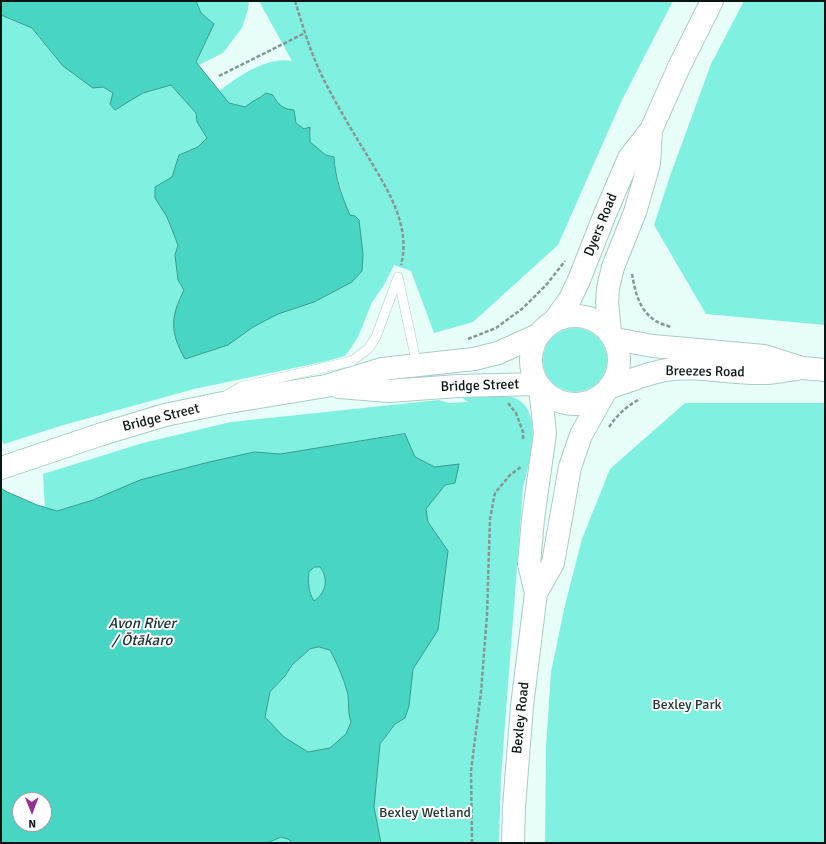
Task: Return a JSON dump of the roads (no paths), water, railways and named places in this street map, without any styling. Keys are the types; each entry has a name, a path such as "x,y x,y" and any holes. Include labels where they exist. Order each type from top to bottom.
{"main road":[{"name":"Dyers Road","path":"554,321 570,299 579,280 629,158 651,130 679,67 712,1"},
{"name":"Dyers Road","path":"612,336 607,302 608,288 613,267 635,212 650,164 651,130"},
{"path":"574,315 594,319 602,324 612,336 620,356 620,364 615,380 607,391 588,402 570,404 553,398 539,385 533,374 531,354 533,344 538,335 548,325 564,317 574,315"},
{"name":"Bridge Street","path":"1,468 140,422 211,406 326,386 382,369 467,360 491,355 510,349 538,335"},
{"name":"Breezes Road","path":"612,336 653,346 764,356 802,368"},
{"name":"Breezes Road","path":"607,391 652,373 666,370 708,369 764,373 802,368 825,370"},
{"name":"Bridge Street","path":"326,386 389,391 458,386 539,385"},
{"name":"Bexley Road","path":"513,843 514,807 522,706 536,593 529,564 544,433 539,385"},
{"name":"Bexley Road","path":"536,593 554,563 570,467 589,419 607,391"}],"lane":[{"path":"211,406 240,387 352,361 369,348 376,337 398,277 417,365"}],"water":[{"path":"1,1 196,1 201,13 214,24 196,62 229,103 245,107 266,93 273,95 281,106 294,110 296,123 304,129 310,127 310,142 326,155 334,157 337,179 344,201 350,215 355,216 359,220 363,254 362,271 352,282 314,302 278,314 253,327 228,345 185,359 174,333 174,317 179,300 184,290 178,280 175,255 178,245 167,217 155,198 155,187 172,177 179,155 198,147 207,138 197,122 196,113 171,85 143,93 115,110 110,104 113,93 103,87 93,88 63,66 32,28 1,15"},
{"name":"Avon River / Ōtākaro","path":"405,434 415,457 435,467 459,464 455,483 445,485 426,509 428,522 448,551 438,630 413,669 409,706 405,718 395,724 380,744 374,807 381,843 293,843 288,839 281,837 267,843 1,843 1,488 37,505 57,511 93,500 140,480 254,452 280,454","holes":["315,567 320,567 325,576 325,586 324,590 314,601 309,587 309,572","319,647 330,650 340,670 347,691 351,722 346,734 330,748 308,752 284,737 265,717 270,692 285,676 292,665 310,649"]}],"park label":[{"name":"Bexley Park","path":"687,705"},
{"name":"Bexley Wetland","path":"425,813"}]}
